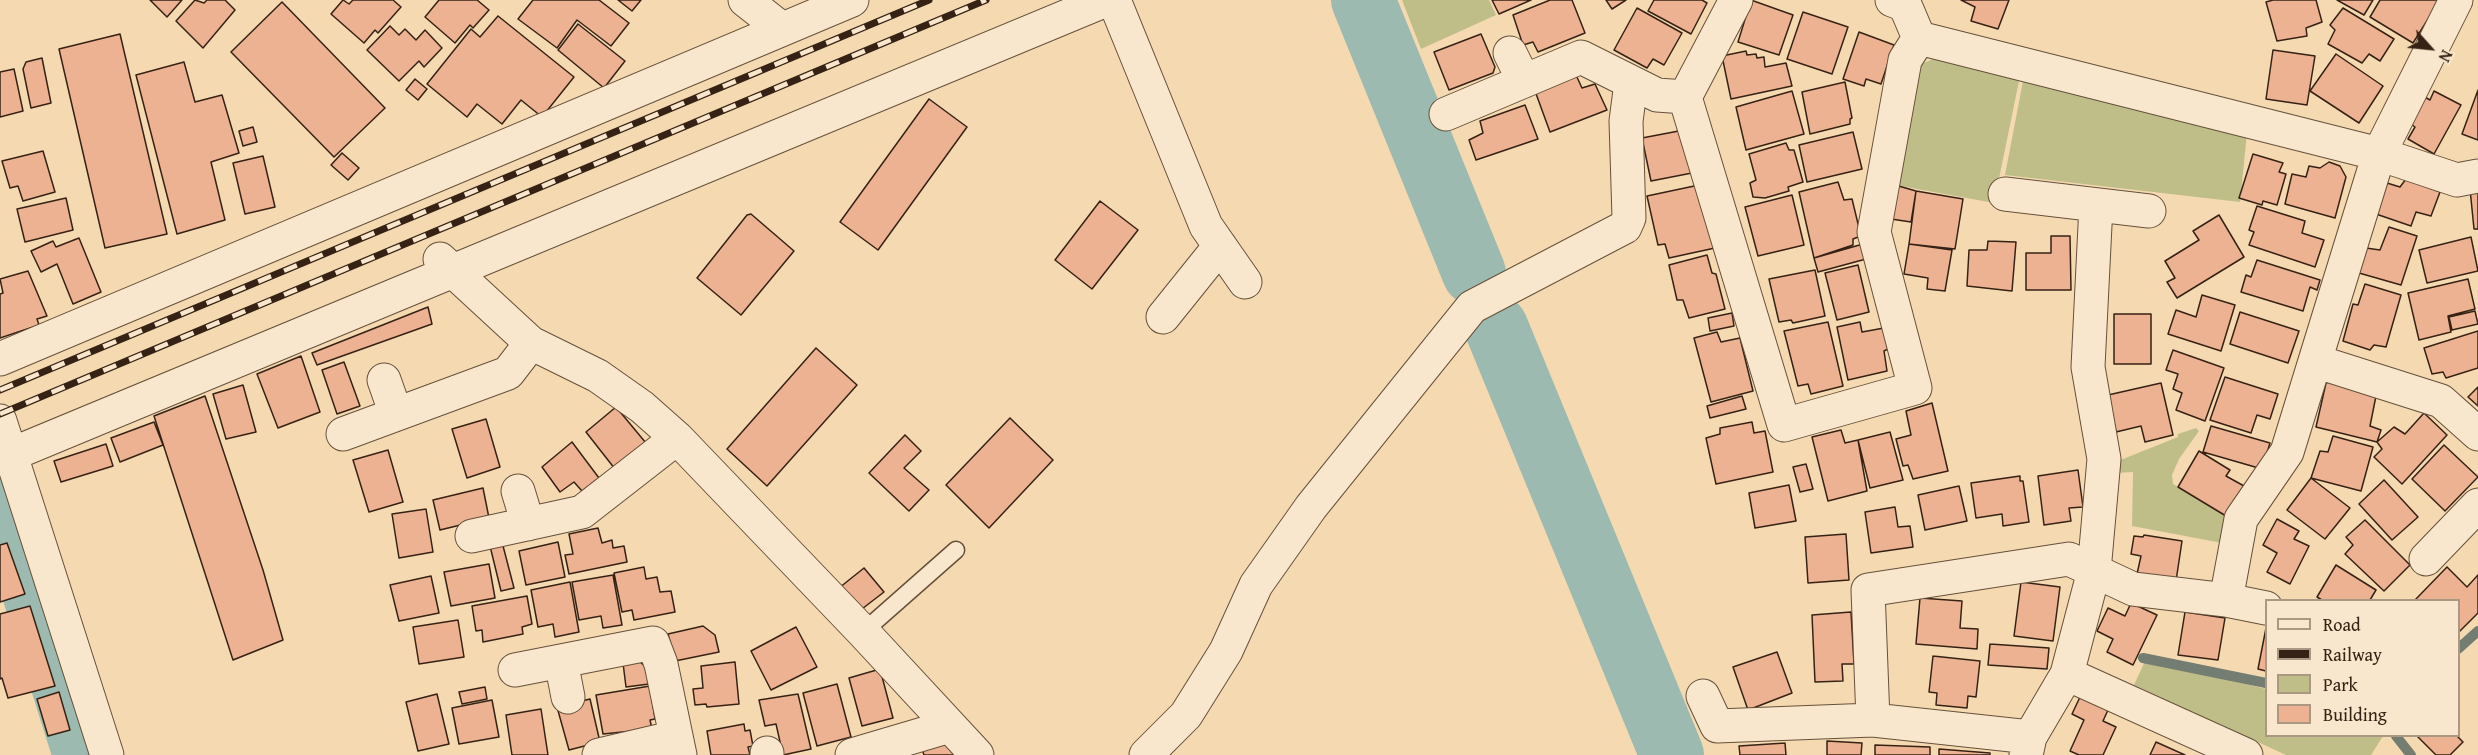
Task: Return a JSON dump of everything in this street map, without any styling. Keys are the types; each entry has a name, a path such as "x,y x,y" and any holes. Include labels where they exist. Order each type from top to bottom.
{"street":[{"path":"745,0 782,29"},
{"path":"0,359 852,0"},
{"path":"5,456 447,265 1106,0"},
{"path":"1114,0 1206,226 1245,282"},
{"path":"1736,0 1685,97 1784,425 1915,388 1874,232 1905,60 1919,38"},
{"path":"1892,0 1905,4 1919,38"},
{"path":"2226,600 2241,519 2286,452 2379,154 2456,0"},
{"path":"1919,38 2379,154 2457,180 2478,176"},
{"path":"1446,114 1517,67 1581,57 1658,95 1685,97"},
{"path":"1146,755 1186,715 1226,651 1256,585 1311,507 1472,307 1625,227 1629,218 1626,121 1631,82"},
{"path":"2005,194 2149,211"},
{"path":"1703,696 1717,726 1873,720 2028,746 2067,674 2094,571 2104,459 2088,368 2096,205"},
{"path":"1163,317 1220,246"},
{"path":"447,265 531,343 597,376 642,407 676,438 863,632 977,755"},
{"path":"343,434 508,373 531,343"},
{"path":"2315,361 2441,401 2478,434"},
{"path":"384,380 396,414"},
{"path":"0,422 5,456 107,755"},
{"path":"472,536 582,512 676,438"},
{"path":"518,491 528,524"},
{"path":"2426,559 2478,505"},
{"path":"1873,720 1868,590 2069,559 2133,588 2226,600 2265,608"},
{"path":"515,670 653,643 661,664 678,746 598,755"},
{"path":"561,661 568,697"},
{"path":"2067,674 2225,751"},
{"path":"858,754 950,726"}],"lane":[{"path":"863,632 956,550"}],"green space":[{"path":"1402,0 1489,0 1496,15 1421,49"},
{"path":"1938,57 2019,81 1994,203 1895,185 1919,65"},
{"path":"2023,81 2247,133 2240,202 2005,175"},
{"path":"2196,428 2199,431 2179,459 2172,475 2173,484 2226,516 2222,543 2132,526 2133,472 2116,473 2118,461"},
{"path":"2146,659 2265,689 2265,737 2382,737 2371,755 2286,755 2134,685"}],"building":[{"path":"150,0 182,0 167,17"},
{"path":"195,0 204,3 207,0 225,0 235,10 203,48 176,21"},
{"path":"343,0 349,4 353,0 393,0 401,7 378,33 375,30 364,43 331,14"},
{"path":"439,0 477,0 489,10 473,28 470,25 455,43 425,17"},
{"path":"533,0 599,0 629,23 611,46 577,20 557,48 518,19"},
{"path":"618,0 641,0 632,11"},
{"path":"1492,0 1531,0 1499,14"},
{"path":"1550,0 1572,0 1585,33 1538,52 1533,42 1523,45 1513,15"},
{"path":"1606,0 1626,0 1612,9"},
{"path":"1654,0 1702,0 1707,3 1691,34 1648,11"},
{"path":"1751,0 1793,15 1779,55 1738,42"},
{"path":"1961,0 2009,0 1998,29 1971,21 1975,7"},
{"path":"2316,0 2322,22 2306,28 2307,36 2277,41 2266,2"},
{"path":"2337,0 2373,0 2364,15"},
{"path":"2380,0 2440,0 2413,43 2370,17"},
{"path":"282,2 385,108 334,157 231,52"},
{"path":"1637,8 1682,33 1664,65 1653,59 1647,68 1614,50"},
{"path":"2343,8 2394,39 2380,61 2369,54 2362,63 2328,44 2335,30 2330,25"},
{"path":"1803,12 1848,27 1832,74 1787,59"},
{"path":"498,16 574,77 542,117 521,100 502,124 477,104 467,117 427,84 471,29 480,37"},
{"path":"578,24 625,61 604,88 558,50"},
{"path":"390,26 399,35 405,29 416,40 425,30 442,48 424,67 419,61 399,81 367,50"},
{"path":"1859,32 1894,45 1881,84 1866,79 1864,86 1843,79"},
{"path":"120,34 167,234 105,248 59,49"},
{"path":"1481,34 1495,67 1493,73 1449,90 1434,52"},
{"path":"2273,50 2315,56 2307,105 2266,99"},
{"path":"1746,51 1747,55 1756,54 1757,58 1764,57 1765,67 1786,63 1792,86 1731,99 1722,56"},
{"path":"2336,54 2383,86 2359,123 2310,91"},
{"path":"42,58 51,103 31,108 23,69 26,62"},
{"path":"184,62 195,102 222,95 239,153 211,162 225,220 177,234 136,75"},
{"path":"14,69 23,111 0,117 0,72"},
{"path":"1576,75 1582,88 1595,84 1607,110 1550,132 1535,91"},
{"path":"415,79 427,89 418,100 406,90"},
{"path":"1845,82 1852,118 1850,124 1810,134 1802,92"},
{"path":"2478,90 2478,140 2462,134"},
{"path":"1792,91 1804,134 1746,150 1736,107"},
{"path":"2434,91 2461,105 2434,154 2408,139 2415,127 2408,122 2423,96 2430,100"},
{"path":"929,99 967,127 878,250 840,222"},
{"path":"1525,105 1538,139 1476,160 1469,140 1483,133 1480,121"},
{"path":"253,127 257,142 243,146 239,131"},
{"path":"1684,130 1692,173 1651,181 1642,138"},
{"path":"1853,132 1862,169 1807,182 1799,145"},
{"path":"1786,143 1789,150 1794,150 1803,182 1788,187 1789,191 1765,198 1753,197 1750,183 1756,180 1749,154"},
{"path":"43,151 55,192 23,201 18,186 10,188 2,161"},
{"path":"342,153 359,168 348,180 331,165"},
{"path":"2253,154 2283,163 2279,172 2286,174 2277,205 2263,201 2262,205 2239,198"},
{"path":"263,156 275,207 245,214 233,163"},
{"path":"2329,162 2340,166 2346,177 2335,218 2285,204 2292,174 2306,177 2309,166 2320,168"},
{"path":"2406,179 2440,192 2431,216 2416,212 2411,226 2376,214 2387,183 2400,187"},
{"path":"1838,182 1844,200 1852,199 1861,236 1853,239 1853,245 1814,258 1799,192"},
{"path":"1699,185 1715,248 1669,258 1665,244 1658,245 1647,196"},
{"path":"1895,185 1916,191 1911,222 1891,219"},
{"path":"2470,189 2478,189 2478,229 2474,229"},
{"path":"1916,191 1963,199 1955,249 1909,244"},
{"path":"1792,195 1804,245 1758,256 1745,207"},
{"path":"66,198 73,230 25,242 17,209"},
{"path":"1100,201 1138,230 1092,289 1055,260"},
{"path":"2257,206 2305,221 2302,233 2324,240 2315,267 2249,245 2254,232 2249,230"},
{"path":"751,214 794,251 741,315 697,278 747,215"},
{"path":"2219,215 2244,257 2177,298 2167,282 2175,278 2165,261 2199,240 2193,231"},
{"path":"2389,227 2417,236 2401,285 2359,273 2366,248 2380,250"},
{"path":"2051,236 2070,236 2071,290 2026,290 2026,253 2051,253"},
{"path":"2471,237 2478,271 2427,283 2419,250"},
{"path":"79,238 101,292 73,304 57,264 41,272 31,251 53,241 56,247"},
{"path":"1988,241 2016,242 2012,291 1967,286 1969,250 1987,250"},
{"path":"1863,244 1866,259 1818,272 1814,258"},
{"path":"1909,244 1952,250 1945,291 1927,289 1928,278 1904,274"},
{"path":"1707,255 1712,273 1716,274 1725,309 1689,318 1683,300 1677,300 1669,265"},
{"path":"2257,260 2320,280 2317,290 2310,287 2303,311 2241,292 2246,275 2251,277"},
{"path":"1858,265 1869,312 1837,320 1825,273"},
{"path":"1815,270 1825,316 1793,323 1791,320 1779,322 1769,279"},
{"path":"28,271 47,316 37,319 39,325 0,338 0,294 3,293 0,279"},
{"path":"2468,279 2475,309 2448,316 2451,332 2419,340 2408,293"},
{"path":"2365,284 2401,295 2386,347 2374,345 2370,350 2343,341 2353,304 2358,305"},
{"path":"2202,295 2235,305 2221,351 2168,334 2176,310 2196,317"},
{"path":"428,307 432,324 317,365 312,353"},
{"path":"2475,311 2478,324 2452,330 2449,317"},
{"path":"2240,312 2299,331 2288,363 2230,344"},
{"path":"1732,313 1734,326 1710,331 1708,318"},
{"path":"2114,314 2151,314 2151,364 2114,364"},
{"path":"1828,322 1843,386 1811,394 1808,384 1798,386 1784,331"},
{"path":"1860,322 1862,332 1884,328 1888,349 1884,351 1887,371 1848,380 1837,327"},
{"path":"2478,331 2478,368 2446,378 2443,372 2432,374 2424,348"},
{"path":"1717,332 1721,342 1740,338 1753,391 1711,402 1694,338"},
{"path":"816,348 857,385 767,486 727,449"},
{"path":"2173,350 2224,368 2205,421 2176,410 2182,393 2173,389 2178,374 2166,370"},
{"path":"301,356 320,412 278,428 257,374"},
{"path":"344,362 360,406 337,414 322,370"},
{"path":"2225,377 2278,394 2270,419 2257,415 2251,433 2210,420"},
{"path":"2333,380 2377,391 2370,426 2381,430 2377,442 2316,427 2326,383"},
{"path":"2161,383 2173,435 2145,442 2141,426 2116,432 2108,395"},
{"path":"243,385 256,432 226,439 213,394"},
{"path":"2478,387 2478,406 2468,397"},
{"path":"205,396 263,570 283,640 233,660 154,416"},
{"path":"1742,396 1746,409 1710,418 1707,406"},
{"path":"1932,403 1948,471 1913,479 1908,465 1903,466 1896,439 1911,435 1906,411"},
{"path":"616,407 646,443 615,469 586,432"},
{"path":"2424,413 2447,435 2402,484 2374,457 2382,449 2377,442 2394,427 2405,434"},
{"path":"1010,418 1053,460 989,528 946,485"},
{"path":"486,419 500,467 467,478 452,429"},
{"path":"154,422 163,445 120,462 111,438"},
{"path":"1752,422 1754,433 1765,431 1773,472 1716,484 1706,438 1720,434 1720,428"},
{"path":"2211,426 2270,443 2262,469 2203,452"},
{"path":"1841,430 1845,443 1858,440 1867,491 1828,501 1812,437"},
{"path":"1890,432 1903,480 1870,488 1858,440"},
{"path":"905,435 921,451 904,468 929,490 909,511 869,473"},
{"path":"2333,436 2373,447 2361,491 2311,478 2320,451 2328,452"},
{"path":"572,442 599,478 582,491 574,482 560,492 542,467"},
{"path":"106,444 113,466 61,482 54,461"},
{"path":"2444,445 2478,477 2445,511 2412,479"},
{"path":"388,450 403,502 369,512 353,460"},
{"path":"2199,451 2230,470 2226,476 2244,486 2226,516 2178,487"},
{"path":"1806,464 1813,489 1800,492 1793,467"},
{"path":"2078,470 2083,507 2069,508 2071,521 2044,525 2038,476"},
{"path":"2020,476 2020,481 2023,481 2029,522 2003,526 2002,514 1976,518 1971,483"},
{"path":"2311,478 2350,508 2325,539 2287,510"},
{"path":"2384,480 2418,517 2392,540 2359,504"},
{"path":"1789,485 1796,521 1755,528 1749,493"},
{"path":"1959,486 1967,521 1925,530 1918,495"},
{"path":"483,488 489,518 440,530 433,500"},
{"path":"1895,507 1898,527 1910,526 1913,547 1871,553 1865,512"},
{"path":"426,509 433,552 399,558 392,514"},
{"path":"2277,519 2299,531 2294,539 2309,546 2290,584 2267,572 2277,553 2263,545"},
{"path":"2365,520 2410,565 2384,591 2345,554 2353,545 2346,537"},
{"path":"598,528 602,543 612,540 613,548 624,546 627,562 569,574 565,555 573,554 569,534"},
{"path":"1846,534 1849,580 1808,583 1805,537"},
{"path":"2144,535 2182,541 2176,581 2137,574 2141,556 2131,554 2134,536 2143,537"},
{"path":"502,542 514,588 501,591 490,546"},
{"path":"558,542 565,577 526,585 519,551"},
{"path":"7,543 25,594 0,602 0,545"},
{"path":"489,564 495,598 451,606 444,572"},
{"path":"2336,565 2376,590 2371,599 2320,599 2317,597"},
{"path":"644,567 646,579 657,577 660,592 671,591 675,612 634,620 632,610 622,612 614,573"},
{"path":"2447,567 2467,587 2478,575 2478,613 2460,631 2460,599 2416,599"},
{"path":"864,568 884,592 858,612 839,588"},
{"path":"613,575 622,625 603,628 601,616 579,620 572,582"},
{"path":"431,576 439,613 399,621 390,585"},
{"path":"570,582 579,632 555,637 553,624 538,627 531,590"},
{"path":"2021,582 2060,587 2053,641 2014,636"},
{"path":"527,596 532,624 522,627 523,634 483,642 482,630 476,631 472,606"},
{"path":"1920,598 1962,601 1960,628 1978,629 1977,649 1916,644"},
{"path":"2131,603 2157,615 2133,665 2107,652 2113,639 2097,631 2108,608 2125,616"},
{"path":"30,606 55,686 8,698 2,678 0,679 0,614"},
{"path":"1851,612 1854,664 1842,664 1843,681 1815,682 1812,615"},
{"path":"2185,612 2225,618 2218,660 2178,655"},
{"path":"458,620 464,657 419,664 413,627"},
{"path":"703,626 715,635 719,652 675,661 668,634"},
{"path":"796,627 817,667 771,690 751,651"},
{"path":"2265,633 2265,671 2258,669"},
{"path":"1990,644 2049,648 2047,669 1988,665"},
{"path":"1777,652 1792,693 1748,710 1733,667"},
{"path":"1933,656 1980,661 1976,697 1968,696 1967,708 1936,705 1937,693 1929,692"},
{"path":"639,661 647,668 649,684 626,687 623,663"},
{"path":"735,662 739,704 707,707 706,704 695,705 693,689 703,688 701,666"},
{"path":"880,669 893,718 862,726 849,678"},
{"path":"837,684 851,737 817,746 803,693"},
{"path":"650,686 655,719 650,720 652,729 603,734 596,695"},
{"path":"485,687 487,699 462,704 459,692"},
{"path":"59,692 70,730 48,736 37,699"},
{"path":"437,694 449,744 418,751 406,702"},
{"path":"798,694 811,749 783,755 776,724 765,726 759,700"},
{"path":"2080,697 2108,710 2103,721 2116,727 2103,755 2079,755 2070,751 2084,720 2072,714"},
{"path":"590,699 600,742 569,750 557,707"},
{"path":"492,700 499,737 459,744 452,708"},
{"path":"541,709 548,755 512,755 506,715"},
{"path":"744,724 745,731 750,730 753,746 748,747 750,755 711,755 707,731"},
{"path":"2418,737 2458,737 2463,742 2450,755 2436,755"},
{"path":"1827,741 1862,743 1861,755 1827,755"},
{"path":"2156,742 2185,755 2150,755"},
{"path":"1785,743 1786,755 1740,755 1739,746"},
{"path":"949,744 958,755 924,755 921,746"},
{"path":"1875,745 1930,747 1930,755 1875,755"},
{"path":"1939,749 1990,753 1990,755 1939,755"}],"waterway":[{"path":"1363,0 1474,273"},
{"path":"1496,327 1672,755"},
{"path":"0,484 85,755"},
{"path":"2460,647 2478,631"},
{"path":"2143,658 2265,683"},
{"path":"2397,737 2411,755"}],"railway":[{"path":"0,390 929,0"},
{"path":"0,414 986,0"}]}
